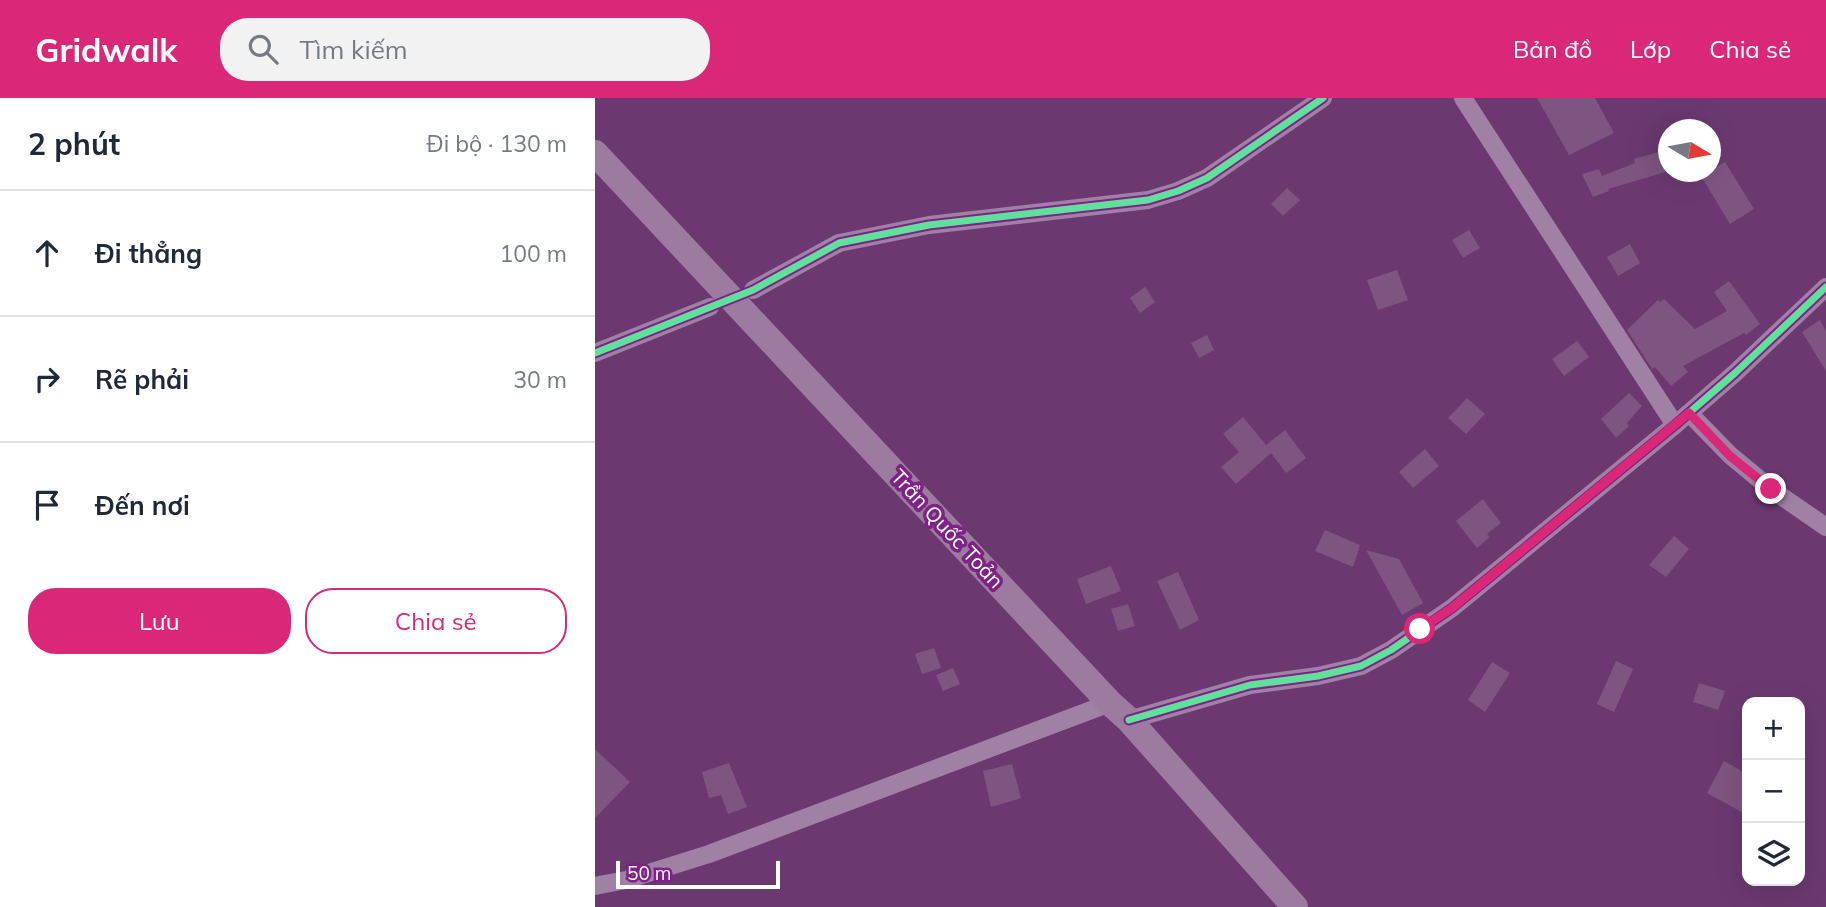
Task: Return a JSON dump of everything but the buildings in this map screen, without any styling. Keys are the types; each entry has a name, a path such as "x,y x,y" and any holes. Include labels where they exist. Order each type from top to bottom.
{"main road":[{"name":"Trần Quốc Toản","path":"595,153 1120,711 1295,907"}],"street":[{"path":"753,290 839,243 929,225 1148,200 1178,191 1207,178 1323,98"},
{"path":"1463,98 1682,419 1771,489 1826,527"},
{"path":"595,886 626,880 709,854 1120,711 1361,666 1391,650 1452,608 1682,419 1826,287"},
{"path":"595,353 710,307"}],"cycle path":[{"path":"595,353 753,290 839,243 929,225 1148,200 1178,191 1207,178 1323,98"},
{"path":"1129,720 1250,685 1318,676 1361,666 1391,650 1452,608 1675,425 1826,287"}],"route":[{"path":"1420,629 1452,608 1689,413 1730,456 1771,489"}]}
